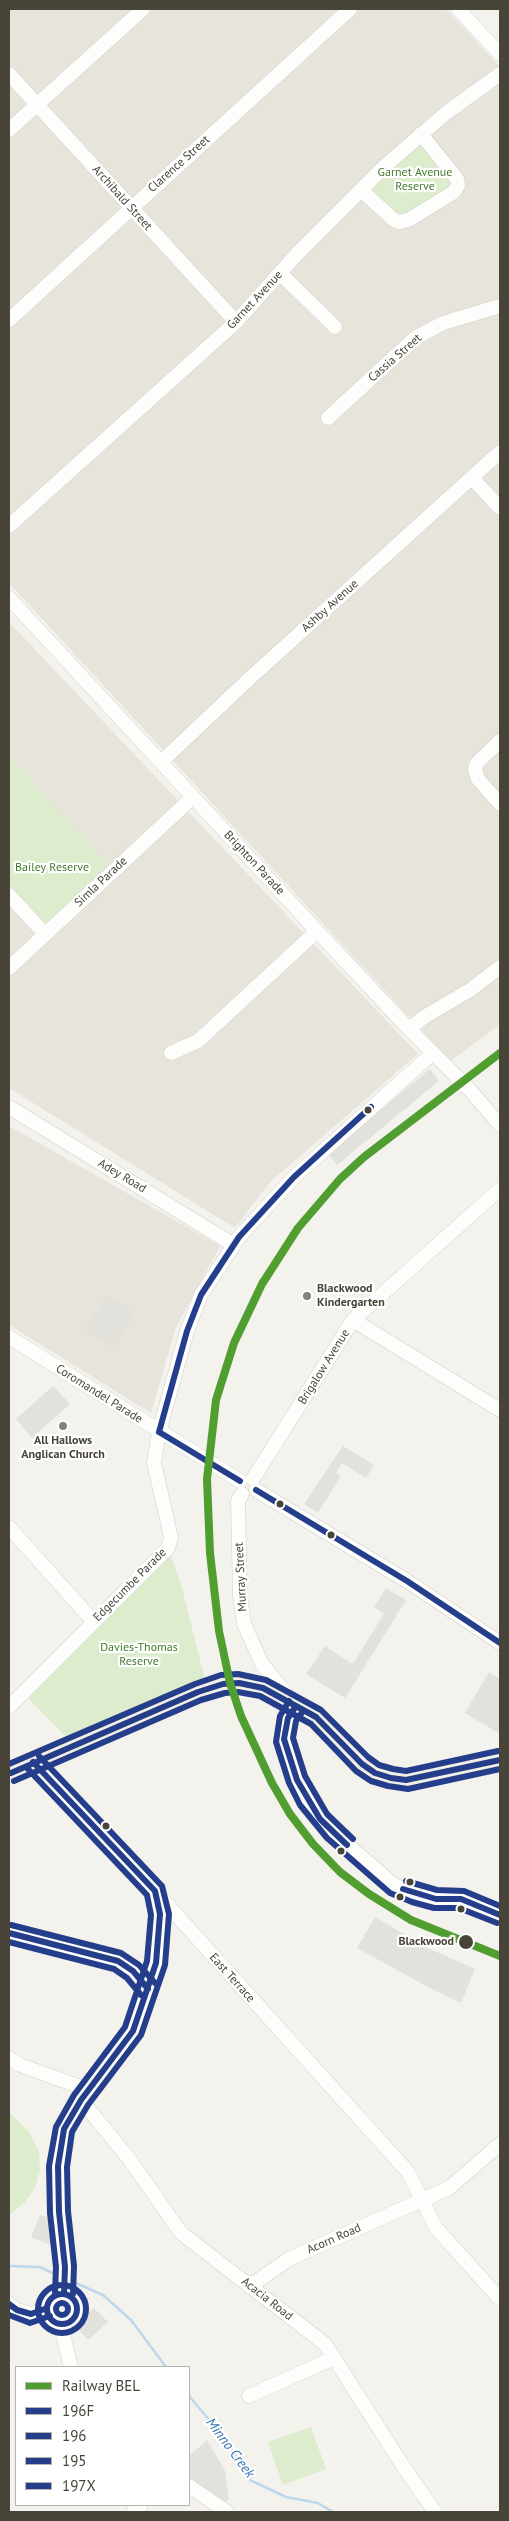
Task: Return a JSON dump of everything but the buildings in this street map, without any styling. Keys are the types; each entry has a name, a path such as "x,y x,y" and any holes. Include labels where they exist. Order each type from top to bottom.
{"main road":[{"path":"9,1774 198,1692 223,1684 238,1683 255,1686 296,1706 325,1725 362,1764 375,1773 391,1778 406,1780 500,1760"}],"street":[{"path":"9,130 143,9"},
{"name":"Clarence Street","path":"9,320 350,9"},
{"path":"458,9 500,54"},
{"name":"Archibald Street","path":"9,74 236,322"},
{"name":"Garnet Avenue","path":"9,526 236,322 280,272 361,190 421,134 446,113 500,74"},
{"path":"361,190 394,220 400,222 410,219 454,192 458,186 457,179 421,134"},
{"path":"280,272 335,327"},
{"name":"Cassia Street","path":"328,418 415,338 443,323 500,306"},
{"name":"Ashby Avenue","path":"161,762 249,679 500,452"},
{"path":"472,478 500,508"},
{"name":"Brighton Parade","path":"9,598 317,931 409,1029 469,1089 500,1125"},
{"path":"500,742 477,763 475,769 478,779 500,804"},
{"name":"Simla Parade","path":"9,968 193,797"},
{"path":"9,895 45,934"},
{"path":"171,1053 198,1041 317,931"},
{"path":"409,1029 424,1017 470,990 500,967"},
{"name":"Edgecumbe Parade","path":"9,1707 168,1548 171,1537 154,1463 159,1432 187,1331 201,1295 234,1245 294,1177 433,1053"},
{"name":"Adey Road","path":"9,1107 234,1245"},
{"name":"Brigalow Avenue","path":"248,1486 353,1320 500,1189"},
{"path":"353,1320 500,1410"},
{"name":"Coromandel Parade","path":"9,1337 159,1432 379,1564 500,1643"},
{"name":"Murray Street","path":"248,1486 238,1500 240,1596 244,1624 262,1664 296,1706"},
{"path":"9,1527 93,1621"},
{"path":"296,1706 288,1718 284,1740 297,1780 308,1801 333,1832 394,1885 415,1894 436,1899 461,1900 500,1915"},
{"name":"East Terrace","path":"33,1762 155,1891 215,1960 408,2172 436,2228 500,2299"},
{"path":"47,2308 51,2319 60,2324 73,2320 77,2310 65,2284 59,2212 58,2166 64,2129 85,2095 134,2031 156,1962 160,1914 155,1891"},
{"path":"9,1933 118,1960 133,1971 148,1989"},
{"path":"9,2058 85,2095"},
{"name":"Acacia Road","path":"85,2095 181,2233 325,2344 403,2466 436,2512"},
{"name":"Acorn Road","path":"250,2286 290,2259 449,2188 500,2144"},
{"path":"9,2304 17,2310 31,2314 47,2308 65,2284"},
{"path":"60,2324 71,2366"},
{"path":"249,2396 334,2358"},
{"path":"190,2487 226,2512"}],"shaded area":[{"path":"9,9 446,9 500,67 500,1025 450,1061 9,583"},
{"path":"9,622 418,1054 270,1182 235,1228 9,1088"},
{"path":"430,1069 439,1081 337,1165 328,1153"},
{"path":"9,1126 220,1246 176,1327 151,1413 9,1325"},
{"path":"107,1296 135,1312 114,1348 83,1329"},
{"path":"53,1386 70,1404 32,1438 16,1419"},
{"path":"343,1446 374,1465 366,1478 342,1463 336,1473 341,1476 318,1513 304,1504"},
{"path":"386,1588 406,1600 345,1698 306,1674 325,1646 353,1664 384,1614 374,1607"},
{"path":"489,1672 500,1679 500,1734 465,1713"},
{"path":"375,1917 428,1948 475,1969 461,2003 357,1948"},
{"path":"40,2215 55,2221 53,2226 55,2239 52,2245 31,2237"},
{"path":"94,2308 108,2322 88,2340 74,2325"},
{"path":"207,2440 225,2471 229,2500 224,2502 190,2480 190,2455"}],"green space":[{"name":"Garnet Avenue Reserve","path":"421,138 454,180 452,190 400,219 365,189"},
{"name":"Bailey Reserve","path":"9,756 114,870 45,934 9,895"},
{"name":"Davies-Thomas Reserve","path":"168,1548 181,1584 207,1688 74,1745 23,1693"},
{"path":"9,2112 29,2132 39,2152 40,2170 35,2188 25,2202 9,2216"},
{"path":"311,2427 326,2469 283,2485 268,2442"}],"waterway":[{"name":"Minno Creek","path":"9,2266 40,2267 59,2276"},
{"name":"Minno Creek","path":"69,2280 103,2295 131,2320 165,2366"},
{"name":"Minno Creek","path":"190,2397 226,2440 250,2480 286,2497 318,2503 333,2512"}],"rail line":[{"name":"BEL","path":"500,1053 364,1157 340,1179 298,1228 262,1284 234,1343 216,1400 207,1479 210,1553 219,1631 230,1683 241,1716 272,1783 290,1814 313,1844 340,1872 369,1894 411,1920 500,1956"}],"transit line":[{"name":"197X","path":"159,1432 187,1331 201,1295 239,1237 294,1177 371,1107"},
{"name":"197X","path":"159,1432 240,1481"},
{"name":"197X","path":"256,1490 407,1581 500,1643"},
{"name":"195","path":"9,1764 195,1684 221,1675 238,1674 266,1680 321,1710 368,1757 379,1765 406,1771 498,1751"},
{"name":"196F","path":"11,1773 198,1692 223,1684 239,1683 263,1688 316,1717 362,1764 375,1773 391,1778 406,1780 500,1760"},
{"name":"196","path":"14,1781 201,1700 225,1693 238,1692 260,1696 311,1724 356,1771 371,1781 388,1786 408,1789 500,1769"},
{"name":"196","path":"289,1701 280,1716 276,1742 289,1783 300,1805 327,1838 390,1893 434,1908 459,1908 497,1923"},
{"name":"196F","path":"296,1706 288,1718 284,1739 297,1780 320,1819 347,1845"},
{"name":"195","path":"303,1711 296,1721 293,1738 305,1776 327,1814 353,1839"},
{"name":"195","path":"39,1756 162,1886 169,1914 165,1965 141,2035 88,2105 72,2132 67,2167 68,2211 74,2266 73,2294"},
{"name":"196F","path":"33,1762 155,1891 160,1914 156,1963 133,2031 81,2100 64,2129 58,2166 59,2212 65,2267 64,2294"},
{"name":"196","path":"27,1768 147,1895 151,1915 147,1961 125,2027 74,2095 56,2127 49,2166 50,2213 56,2267 55,2294"},
{"name":"195","path":"406,1881 437,1890 464,1891 500,1906"},
{"name":"196F","path":"403,1889 436,1899 461,1899 500,1915"},
{"name":"195","path":"11,1925 121,1953 139,1965 155,1983"},
{"name":"196F","path":"9,1933 118,1961 133,1971 148,1989"},
{"name":"196","path":"9,1942 114,1969 127,1978 141,1995"},
{"name":"196","path":"62,2285 71,2287 79,2292 84,2300 86,2309 84,2318 79,2326 71,2331 62,2333 53,2331 45,2326 40,2318 38,2309 40,2300 45,2292 53,2287 62,2285"},
{"name":"196F","path":"62,2294 68,2295 76,2303 77,2309 76,2315 68,2323 62,2324 56,2323 48,2315 47,2309 48,2303 56,2295 62,2294"},
{"name":"195","path":"60,2303 64,2303 68,2309 64,2315 60,2315 56,2311 56,2307 60,2303"},
{"name":"196F","path":"9,2304 17,2310 31,2314 47,2308"},
{"name":"196","path":"9,2315 30,2323 50,2316"}],"place":[{"name":"Blackwood Kindergarten","path":"307,1296"},
{"name":"All Hallows Anglican Church","path":"63,1426"},
{"name":"Blackwood","path":"466,1942"}]}
